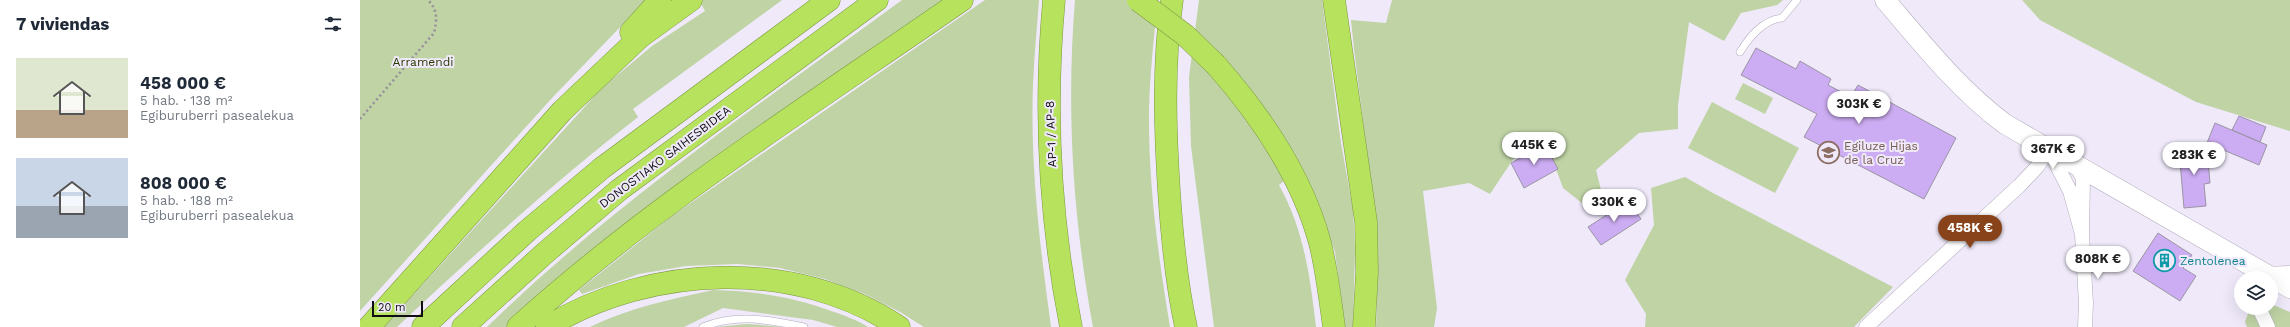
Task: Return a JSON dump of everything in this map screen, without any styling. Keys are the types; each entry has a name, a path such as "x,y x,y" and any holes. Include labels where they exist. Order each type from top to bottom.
{"highway":[{"path":"369,327 660,0"},
{"path":"562,111 640,37 691,0"},
{"path":"423,327 527,231 602,168 830,0"},
{"name":"DONOSTIAKO SAIHESBIDEA","path":"463,327 545,252 619,190 877,0"},
{"path":"518,327 611,247 697,181 962,0"},
{"name":"AP-1 / AP-8","path":"1054,0 1050,81 1050,130 1059,268 1071,327"},
{"path":"1138,0 1185,34 1216,65 1266,126 1306,202 1319,242 1328,282 1334,327"},
{"path":"1172,0 1166,60 1165,108 1171,219 1177,290 1186,327"},
{"path":"1334,0 1366,222 1367,272 1364,327"},
{"path":"547,327 603,298 655,284 704,278 747,278 793,284 837,297 879,314 898,327"}],"street":[{"path":"1885,0 1939,64 1981,106 2005,124 2255,271"},
{"path":"2049,150 2070,191 2082,234"},
{"path":"1866,327 2019,186 2037,167 2049,150"},
{"path":"2072,163 2081,172 2083,178 2082,234 2086,303 2085,327"},
{"path":"2278,275 2290,274"},
{"path":"2278,283 2290,288"},
{"path":"2262,315 2268,327"}],"lane":[{"path":"1740,52 1756,32 1772,19 1782,18 1797,0"},
{"path":"703,327 716,322 739,318 779,322 804,327"}],"path":[{"path":"360,119 434,33 437,21 435,7 428,0"}],"green space":[{"name":"Arramendi","path":"360,0 646,0 552,98 360,311"},
{"path":"699,0 782,0 633,109 638,117 515,219 397,327 384,327 602,88 652,46 705,11"},
{"path":"902,0 949,0 559,278 506,327 487,327 535,282 585,239 688,156"},
{"path":"985,0 1039,0 1032,115 1034,176 1043,267 1051,327 924,327 900,312 865,294 825,279 780,268 738,264 686,266 639,274 582,294 579,290 672,216"},
{"path":"1075,0 1158,0 1150,82 1150,164 1155,218 1170,327 1093,327 1080,246 1073,164 1071,82"},
{"path":"1199,0 1322,0 1341,143 1353,210 1355,249 1353,327 1345,327 1335,252 1321,211 1300,168 1279,185 1288,202 1305,254 1316,327 1214,327 1191,146 1189,77"},
{"path":"1392,0 1783,0 1777,5 1741,13 1724,41 1689,22 1678,105 1678,129 1639,133 1596,170 1604,202 1592,211 1563,188 1544,136 1520,149 1490,194 1469,183 1423,191 1437,308 1434,327 1376,327 1376,250 1370,174 1351,20 1386,23"},
{"path":"2022,0 2290,0 2290,131 2196,102 2040,20"},
{"path":"1743,83 1773,98 1765,114 1735,99"},
{"path":"1712,102 1799,148 1775,193 1688,148"},
{"path":"1685,177 1893,287 1854,327 1645,327 1646,314 1625,280 1654,225 1651,188"},
{"path":"713,290 760,293 804,302 856,320 868,327 837,327 813,320 723,308 684,327 590,327 635,309"},
{"path":"2278,307 2290,312 2290,327 2247,327 2245,322 2248,315 2278,315"},
{"path":"747,324 785,327 716,327"}],"building":[{"name":"Egiluze Hijas de la Cruz","path":"1756,48 1796,69 1800,61 1831,79 1828,85 1851,97 1858,85 1956,138 1924,199 1804,137 1817,114 1741,75"},
{"path":"2239,116 2266,127 2260,142 2232,130"},
{"path":"2215,123 2267,145 2259,165 2207,143"},
{"path":"1545,145 1558,169 1524,188 1511,163"},
{"path":"2207,148 2210,183 2204,184 2206,206 2184,208 2179,150"},
{"path":"1628,201 1641,219 1601,245 1588,227"},
{"name":"Zentolenea","path":"2158,233 2192,255 2183,268 2196,276 2180,301 2133,271"}],"place":[{"name":"Egiluze Hijas de la Cruz","path":"1828,153"},
{"name":"Zentolenea","path":"2164,261"}]}
